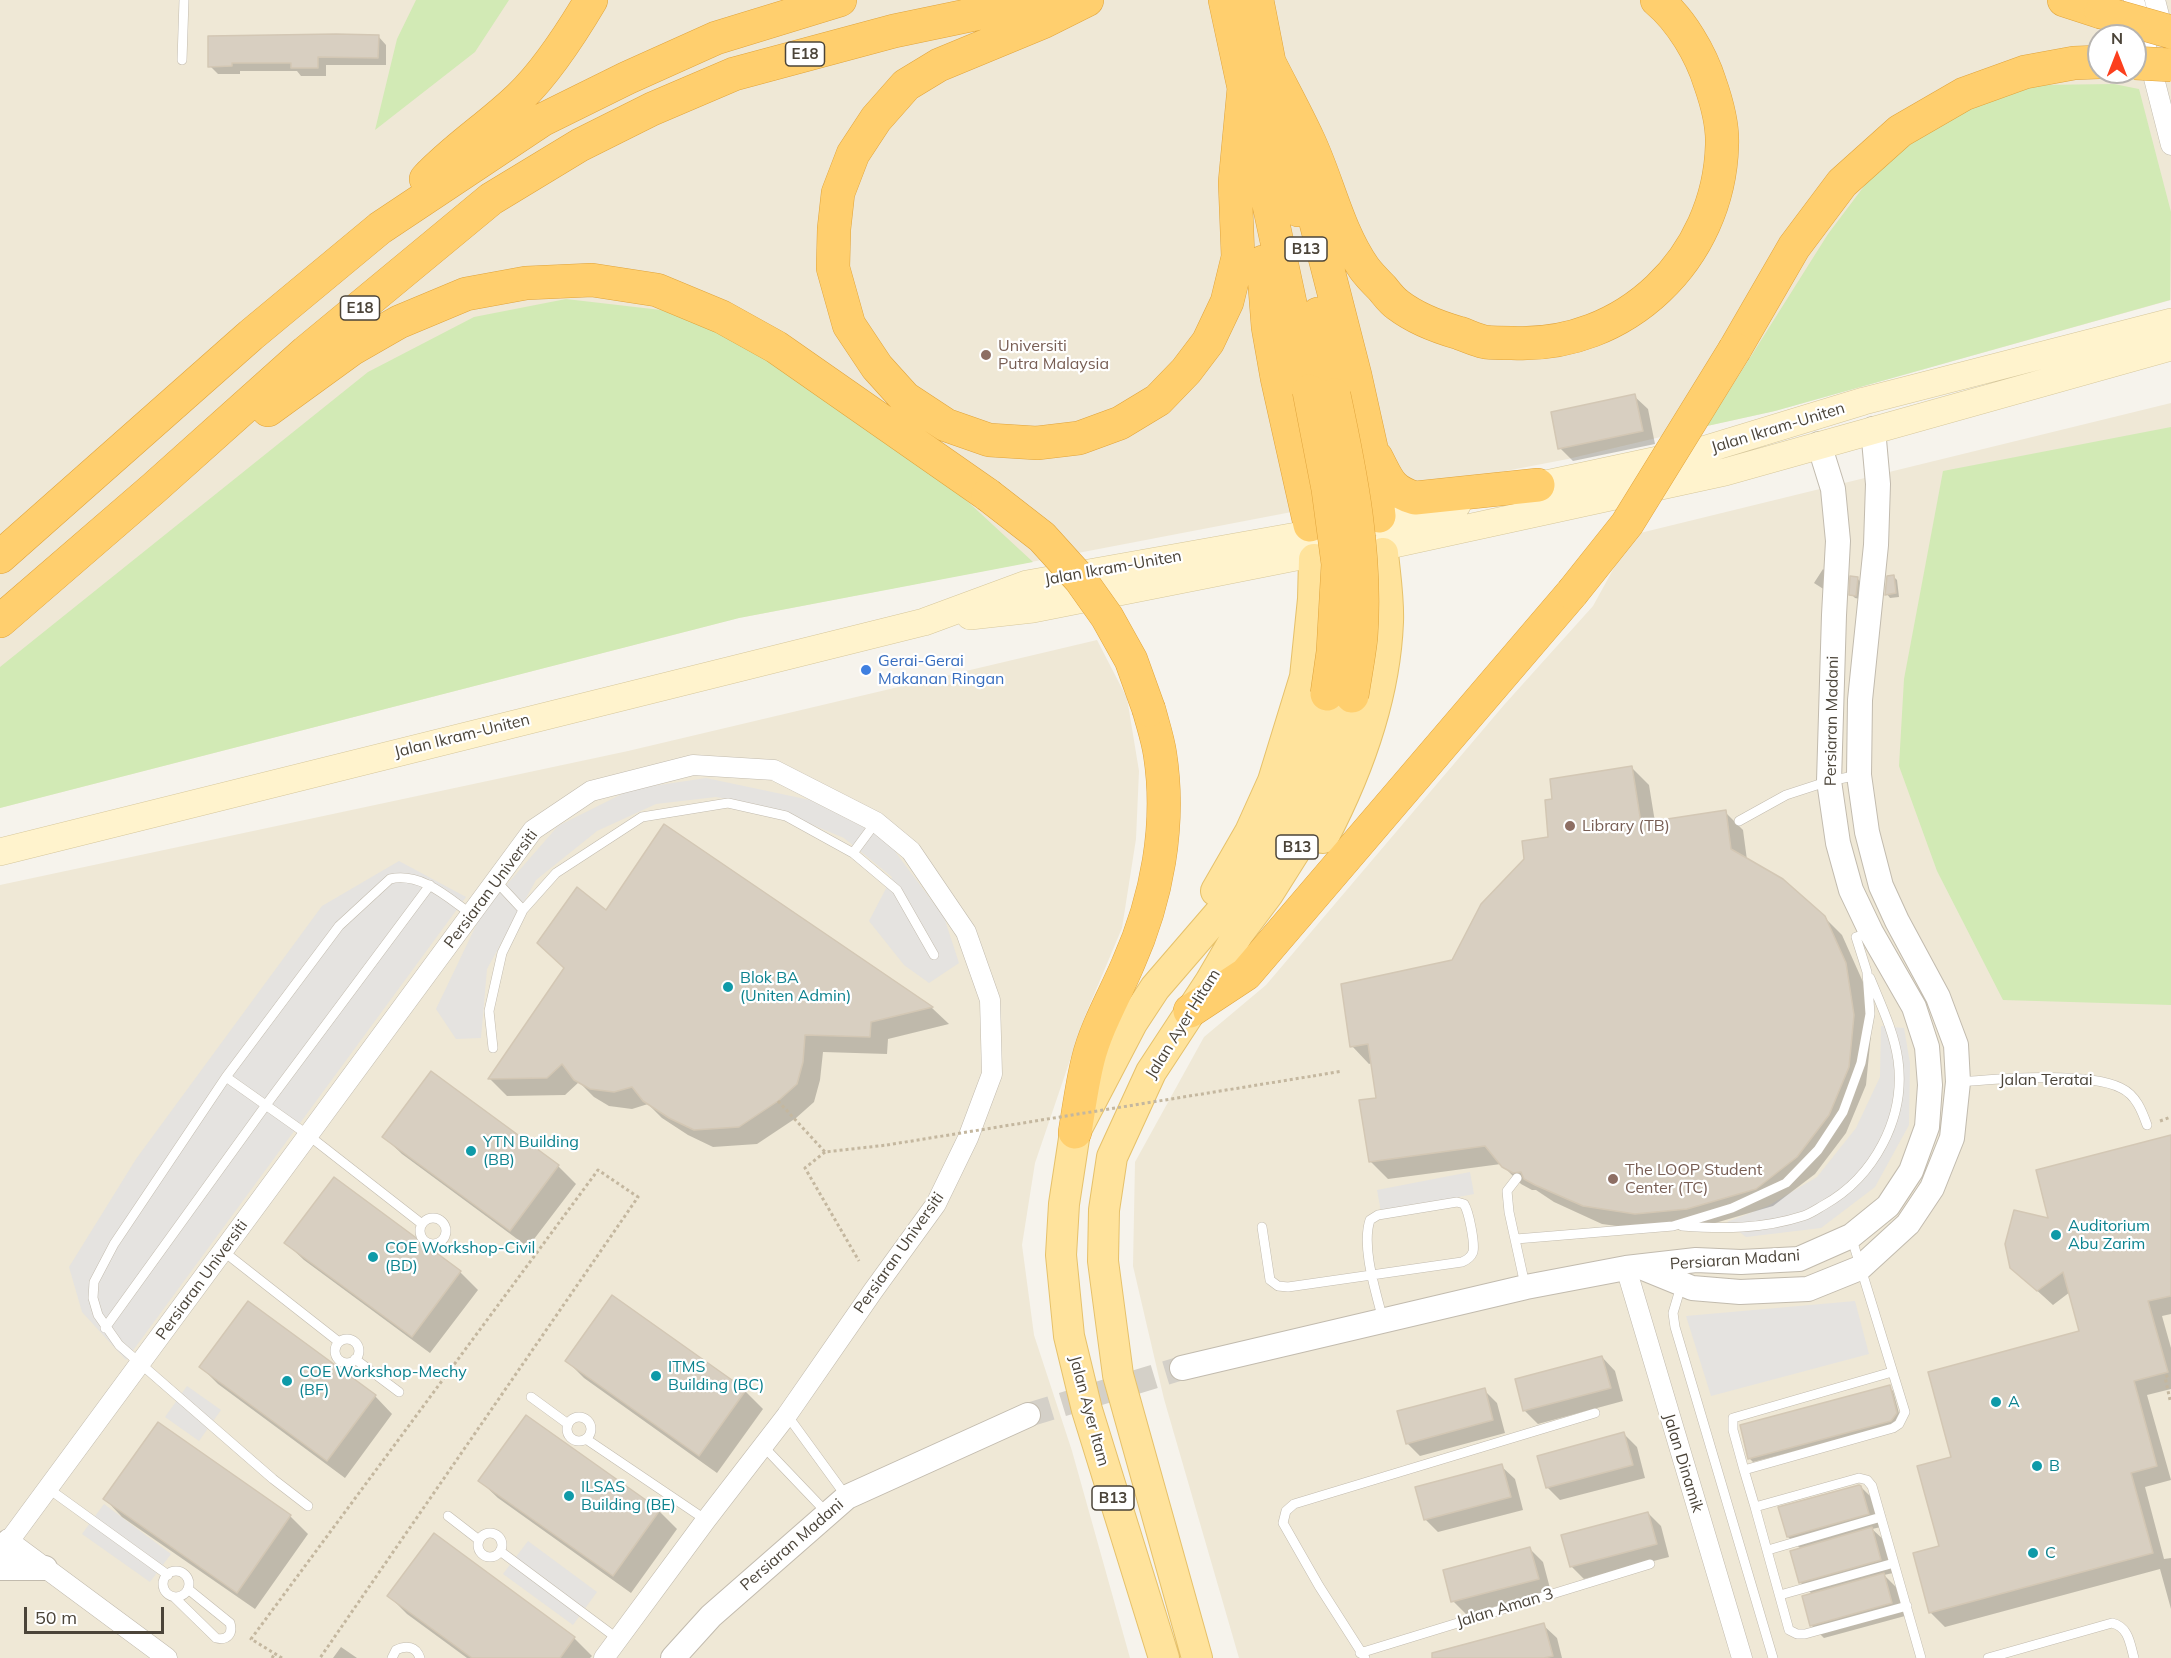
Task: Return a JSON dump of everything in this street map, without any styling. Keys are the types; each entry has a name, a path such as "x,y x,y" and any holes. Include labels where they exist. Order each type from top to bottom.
{"highway":[{"path":"380,228 445,159 521,96 569,37 591,0"},
{"path":"0,557 243,342 380,228 542,120 627,78 717,38 840,0"},
{"name":"E18","path":"0,621 306,352 491,199 580,145 652,109 734,74 894,31 1042,0"},
{"path":"1087,0 1043,22 939,65 906,85 876,119 853,154 838,193 833,268 849,325 877,367 905,398 946,425 989,440 1037,443 1079,438 1120,423 1158,400 1186,371 1208,342 1227,302 1238,257 1235,182 1244,87 1225,0"},
{"path":"1257,0 1278,103 1295,140 1355,375 1371,447 1382,535"},
{"path":"1269,62 1309,140 1331,202 1364,269 1397,304 1440,327 1485,342 1534,344 1569,339 1601,327 1640,306 1666,280 1692,250 1708,216 1719,183 1723,144 1719,107 1704,65 1683,31 1657,0"},
{"path":"2064,0 2171,32"},
{"path":"1191,1011 1246,974 1572,593 1627,524 1735,350 1794,247 1842,183 1900,131 1964,94 2025,72 2087,62"},
{"path":"2147,63 2171,63"},
{"name":"B13","path":"1244,87 1254,139 1322,393 1344,442 1360,544 1361,637 1339,695"},
{"name":"B13","path":"1278,103 1322,393"},
{"path":"1254,139 1253,176 1264,267 1268,327 1311,543"},
{"path":"154,488 284,399 352,349 399,322 466,294 526,283 592,280 657,290 722,317 776,347 987,495 1042,537 1080,579 1107,618 1131,660 1149,710 1160,753 1163,787 1161,852 1148,911 1088,1059 1075,1132"},
{"path":"1371,447 1391,484 1400,494 1415,498 1538,485"}],"main road":[{"name":"Jalan Ikram-Uniten","path":"1382,535 1538,485 1700,452 1864,401 2171,322"},
{"name":"Jalan Ikram-Uniten","path":"1382,535 1725,472 2171,347"},
{"path":"1177,961 1183,936 1220,886 1250,832 1273,781 1305,677 1313,599 1311,543 1316,515 1325,507 1336,502 1348,500 1360,502 1370,508 1382,535 1388,621 1381,684 1368,734 1340,806 1317,851 1293,889 1235,963 1210,982"},
{"path":"1311,543 1322,569 1332,575 1351,577 1368,572 1377,563 1382,535"},
{"name":"Jalan Ikram-Uniten","path":"0,852 924,621 1027,584 1311,543"},
{"name":"B13","path":"1075,1132 1132,1023 1155,988 1236,894 1269,846 1292,801 1313,747 1339,695"},
{"name":"Jalan Ayer Hitam","path":"1197,1658 1118,1375 1103,1262 1104,1210 1112,1157 1151,1072 1210,982 1238,934 1268,894 1297,848 1318,803 1336,757 1339,695"},
{"name":"Jalan Ayer Itam","path":"1075,1132 1064,1204 1060,1255 1069,1336 1090,1421 1164,1658"}],"street":[{"path":"2134,0 2171,146"},
{"path":"2155,0 2171,63"},
{"name":"Persiaran Madani","path":"1633,1268 1692,1288 1740,1292 1808,1289 1860,1268 1908,1224 1932,1188 1952,1137 1958,1082 1956,1045 1938,997 1881,886 1866,832 1859,775 1860,700 1876,545 1878,484 1873,429"},
{"name":"Persiaran Madani","path":"1633,1268 1696,1260 1741,1262 1799,1259 1851,1236 1888,1206 1911,1171 1927,1127 1930,1085 1926,1047 1914,1007 1871,932 1851,890 1838,843 1829,781 1838,540 1833,489 1819,444"},
{"path":"1838,540 1876,545"},
{"path":"1834,615 1868,620"},
{"name":"Persiaran Universiti","path":"3,1543 49,1489 533,830 591,791 693,765 774,770 876,822 911,851 966,932 990,1000 992,1074 968,1138 936,1204 787,1415 604,1658"},
{"path":"1871,932 1897,921"},
{"path":"1930,1085 1958,1082"},
{"path":"1182,1368 1526,1287 1633,1268"},
{"name":"Jalan Dinamik","path":"1633,1268 1742,1658"},
{"name":"Persiaran Madani","path":"673,1658 711,1616 847,1497 1028,1415"},
{"path":"3,1543 45,1568 167,1658"},
{"path":"0,1568 45,1568"}],"lane":[{"path":"182,60 184,0"},
{"path":"1739,821 1786,795 1829,781 1859,775"},
{"path":"493,1048 489,1011 502,953 523,910 556,873 642,817 728,803 786,816 853,853 897,890 934,955"},
{"path":"853,853 876,822"},
{"path":"308,1506 273,1479 119,1345 98,1315 93,1298 94,1282 100,1267 226,1077 339,926 358,906 390,879 401,876 412,877 430,885 471,914"},
{"path":"495,881 523,910"},
{"path":"105,1328 266,1105 430,885"},
{"path":"1516,1239 1673,1226 1730,1229 1768,1225 1806,1215 1839,1197 1868,1169 1887,1136 1898,1099 1898,1060 1889,1023 1856,938 1871,932"},
{"path":"1673,1226 1732,1208 1786,1183 1818,1150 1843,1112 1861,1063 1870,1014 1868,972"},
{"path":"226,1077 308,1135 422,1224"},
{"name":"Jalan Teratai","path":"1958,1082 2073,1078 2102,1081 2123,1088 2139,1104 2147,1125"},
{"path":"1516,1178 1507,1191 1509,1212 1526,1287"},
{"path":"1262,1227 1270,1280 1278,1286 1288,1287 1372,1275 1462,1262 1469,1258 1473,1251 1468,1211 1464,1204 1456,1202 1378,1215 1370,1220 1366,1230 1372,1275 1383,1320"},
{"path":"1744,1470 1893,1428 1899,1424 1905,1412 1851,1236"},
{"path":"223,1251 339,1342"},
{"path":"1682,1283 1674,1313 1675,1327 1773,1658"},
{"path":"349,1338 357,1345 358,1355 355,1359 345,1363 336,1357 335,1352 339,1342 349,1338"},
{"path":"355,1359 399,1392"},
{"path":"1892,1372 1733,1418 1744,1470 1789,1630 1797,1634 1805,1634 1907,1606"},
{"path":"531,1397 568,1424"},
{"path":"1363,1655 1319,1586 1283,1523 1286,1511 1294,1504 1595,1413"},
{"path":"787,1415 847,1497"},
{"path":"568,1424 576,1418 586,1420 591,1430 586,1439"},
{"path":"568,1424 568,1435 571,1439 576,1441 586,1439 706,1520"},
{"path":"763,1446 826,1513"},
{"path":"1755,1507 1859,1478 1868,1480 1872,1486 1921,1658"},
{"path":"49,1489 168,1575"},
{"path":"448,1516 479,1540"},
{"path":"1768,1550 1881,1517"},
{"path":"486,1534 496,1534 502,1542 500,1551 496,1555 485,1555 478,1546 479,1540 486,1534"},
{"path":"500,1551 618,1639"},
{"path":"1780,1595 1894,1563"},
{"name":"Jalan Aman 3","path":"1363,1655 1650,1564"},
{"path":"174,1597 180,1597 188,1589 188,1578 184,1574 173,1572 168,1575 164,1585 165,1590 216,1638 223,1640 228,1637 231,1632 230,1623 188,1589"},
{"path":"1988,1658 2112,1623 2121,1625 2126,1632 2134,1658"},
{"path":"392,1658 396,1650 408,1646 414,1649 420,1658"}],"path":[{"path":"859,1261 805,1168 825,1152 887,1145 1342,1071"},
{"path":"778,1101 825,1152"},
{"path":"282,1658 251,1639 598,1170 638,1197 320,1658"},
{"path":"2170,1400 2165,1377 2171,1374"},
{"path":"272,1658 275,1653"}],"shaded area":[{"name":"Universiti Putra Malaysia","path":"0,0 2171,0 2171,300 1775,411 1568,459 739,618 0,808"},
{"path":"2171,403 2171,1658 1239,1658 1164,1399 1133,1266 1135,1162 1204,1037 1266,985 1504,705 1593,606 1632,535"},
{"path":"1097,640 1127,698 1139,771 1136,839 1122,928 1085,1016 1035,1163 1022,1245 1034,1335 1072,1451 1130,1658 0,1658 0,885 628,751"},
{"path":"706,778 810,800 885,838 944,917 959,963 929,983 904,965 869,921 892,877 844,838 772,808 716,797 656,804 597,831 536,880 487,969 481,1038 456,1039 436,1009 482,913 558,826 632,789"},
{"path":"399,861 466,897 126,1360 82,1312 69,1267 136,1159 322,906"},
{"path":"1881,1026 1904,1028 1910,1063 1909,1125 1875,1187 1821,1228 1746,1237 1727,1222 1768,1206 1817,1177 1856,1128 1880,1077"},
{"path":"1470,1172 1474,1194 1381,1212 1377,1190"},
{"path":"1855,1301 1869,1354 1711,1396 1686,1316"},
{"path":"187,1386 221,1410 199,1441 165,1417"},
{"path":"104,1504 171,1554 150,1582 82,1534"},
{"path":"528,1541 597,1592 573,1625 503,1574"}],"green space":[{"path":"416,0 509,0 475,52 375,130 397,39"},
{"path":"2114,84 2139,89 2171,212 2170,300 1775,411 1707,426 1828,234 1874,173 1949,114 2038,85"},
{"path":"566,299 661,310 738,338 843,405 966,500 1033,562 739,618 0,808 0,667 368,372 474,317"},
{"path":"2171,427 2171,1005 2003,1000 1937,871 1899,766 1904,679 1943,471"}],"building":[{"path":"379,35 378,58 318,57 318,68 291,68 291,63 232,63 232,66 208,67 208,36"},
{"path":"1635,394 1643,431 1558,449 1551,412"},
{"path":"1894,575 1896,593 1885,595 1887,576"},
{"path":"1850,576 1858,577 1856,596 1849,595"},
{"path":"1632,766 1641,823 1726,810 1731,849 1783,879 1825,916 1846,963 1854,1015 1849,1067 1829,1115 1797,1157 1756,1189 1687,1209 1635,1214 1583,1206 1524,1179 1521,1172 1513,1173 1502,1167 1485,1146 1369,1162 1359,1100 1376,1098 1368,1044 1350,1047 1341,984 1452,960 1481,904 1524,859 1522,841 1548,837 1545,800 1552,799 1550,779"},
{"name":"Blok BA (Uniten Admin)","path":"664,824 933,1007 871,1022 870,1037 805,1035 803,1062 797,1084 778,1101 739,1127 694,1130 669,1118 643,1101 632,1087 614,1092 590,1089 574,1080 562,1064 547,1078 488,1079 564,968 537,943 577,887 606,910"},
{"name":"YTN Building (BB)","path":"431,1071 559,1165 510,1231 382,1137"},
{"path":"2171,1135 2171,1296 2148,1301 2168,1372 2134,1381 2157,1466 2131,1473 2153,1553 1929,1613 1913,1553 1939,1546 1917,1466 1951,1457 1928,1372 2079,1331 2063,1272 2037,1291 2010,1268 2005,1244 2014,1210 2048,1218 2036,1170"},
{"name":"COE Workshop-Civil (BD)","path":"334,1177 461,1271 412,1337 284,1243"},
{"name":"ITMS Building (BC)","path":"612,1295 746,1390 699,1456 565,1361"},
{"name":"COE Workshop-Mechy (BF)","path":"248,1301 376,1395 327,1461 199,1367"},
{"path":"1602,1356 1611,1388 1523,1411 1515,1379"},
{"path":"1890,1385 1897,1413 1891,1421 1748,1459 1740,1425"},
{"path":"1485,1388 1493,1420 1406,1444 1397,1411"},
{"name":"ILSAS Building (BE)","path":"526,1415 660,1510 613,1576 478,1481"},
{"path":"158,1422 291,1515 237,1593 103,1499"},
{"path":"1624,1432 1633,1465 1546,1488 1537,1456"},
{"path":"1502,1464 1511,1497 1424,1520 1415,1487"},
{"path":"1859,1485 1869,1514 1787,1537 1778,1507"},
{"path":"1648,1512 1657,1544 1570,1567 1561,1535"},
{"path":"1872,1527 1881,1560 1799,1583 1790,1551"},
{"path":"434,1533 575,1637 560,1658 472,1658 387,1596"},
{"path":"1530,1547 1539,1579 1451,1602 1443,1570"},
{"path":"1884,1573 1892,1603 1810,1626 1802,1596"},
{"path":"1544,1623 1553,1656 1544,1658 1432,1658 1432,1653"}],"tunnel":[{"path":"1028,1415 1182,1368"}],"place":[{"name":"Universiti Putra Malaysia","path":"986,355"},
{"name":"Gerai-Gerai Makanan Ringan","path":"866,670"},
{"name":"Library (TB)","path":"1570,826"},
{"name":"Blok BA (Uniten Admin)","path":"728,987"},
{"name":"YTN Building (BB)","path":"471,1151"},
{"name":"The LOOP Student Center (TC)","path":"1613,1179"},
{"name":"Auditorium Abu Zarim","path":"2056,1235"},
{"name":"COE Workshop-Civil (BD)","path":"373,1257"},
{"name":"ITMS Building (BC)","path":"656,1376"},
{"name":"COE Workshop-Mechy (BF)","path":"287,1381"},
{"name":"A","path":"1996,1402"},
{"name":"B","path":"2037,1466"},
{"name":"ILSAS Building (BE)","path":"569,1496"},
{"name":"C","path":"2033,1553"}]}
